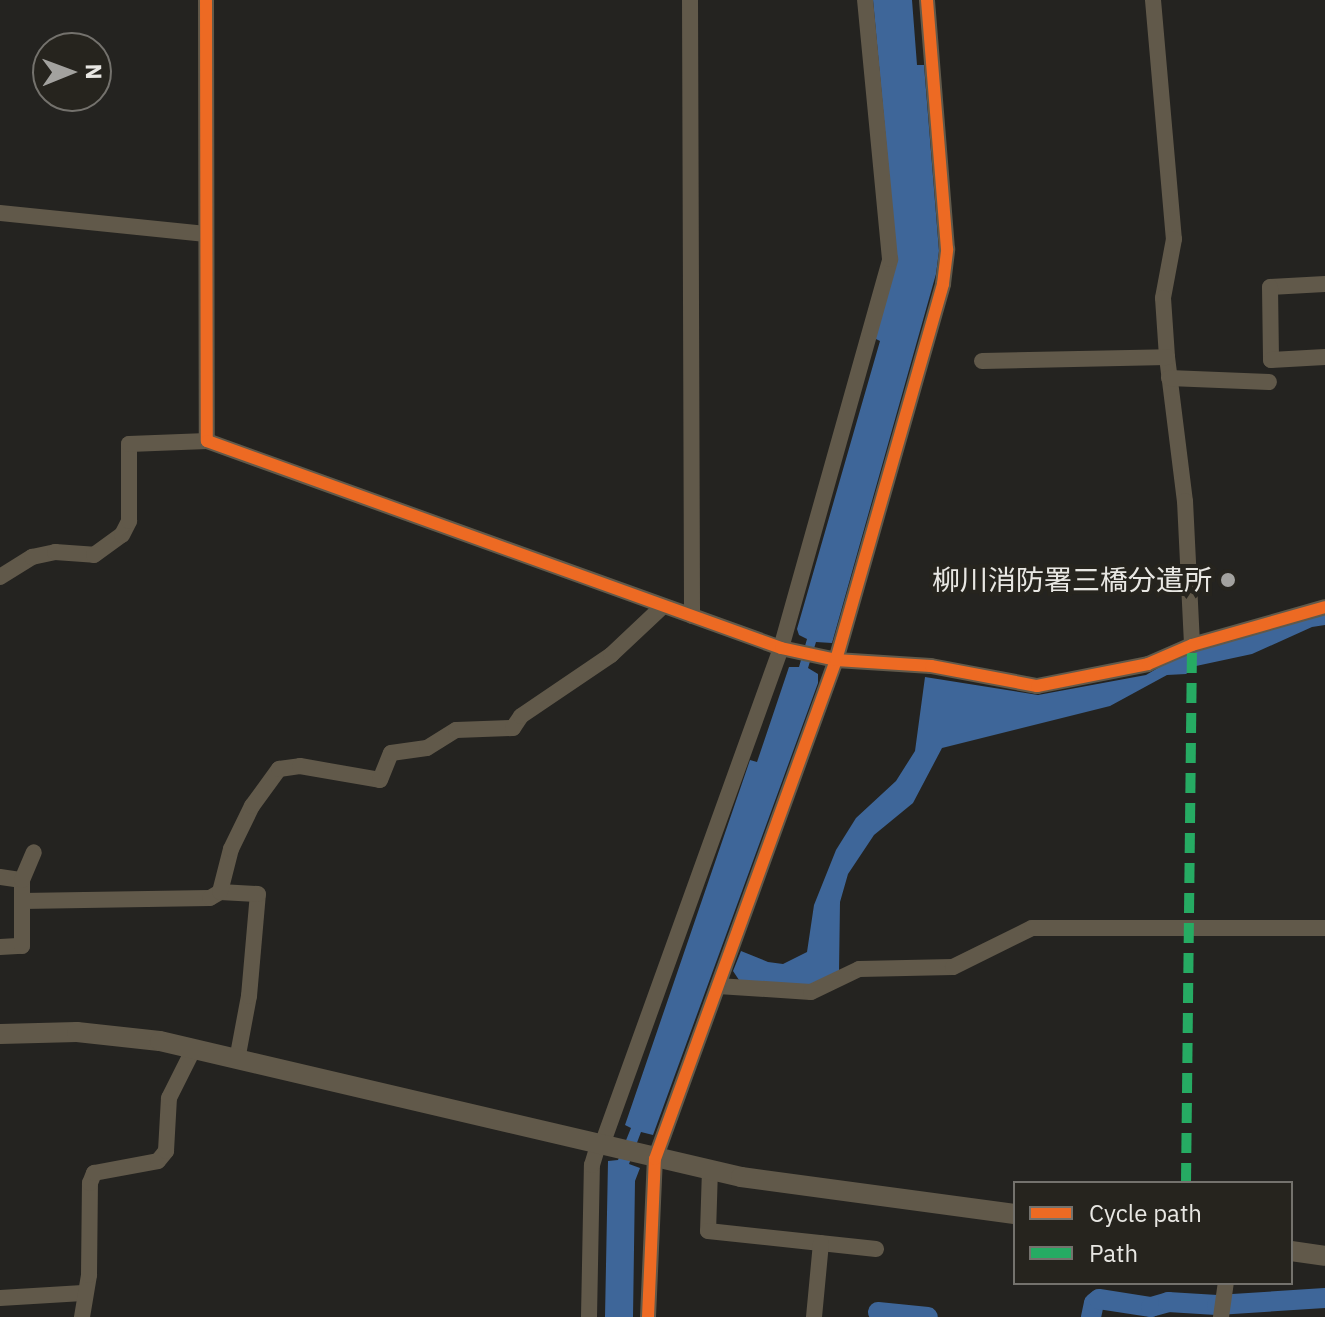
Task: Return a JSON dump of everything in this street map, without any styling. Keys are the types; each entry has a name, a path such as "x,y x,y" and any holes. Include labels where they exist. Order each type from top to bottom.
{"street":[{"path":"206,0 207,441"},
{"path":"690,0 692,616"},
{"path":"589,1317 592,1165 606,1143 781,648 890,259 865,0"},
{"path":"648,1317 653,1155 836,660 943,284 947,249 927,0"},
{"path":"1153,0 1174,239 1163,298 1169,378 1185,501 1192,645"},
{"path":"0,213 206,234"},
{"path":"1325,284 1270,287 1271,360 1325,357"},
{"path":"982,361 1167,357"},
{"path":"1169,378 1269,382"},
{"path":"0,577 32,557 55,552 94,555 122,535 129,521 129,444 207,441 781,648 836,660 931,666 1037,686 1148,664 1192,645 1325,607"},
{"path":"220,892 231,849 252,806 279,769 300,766 380,780 391,753 427,748 456,730 513,728 521,716 611,655 663,606"},
{"path":"0,947 22,946 22,880 34,852"},
{"path":"0,877 22,880"},
{"path":"22,901 210,898 220,892 258,894 251,981 237,1060"},
{"path":"718,986 811,992 859,969 953,967 1032,928 1325,928"},
{"path":"0,1034 121,1034 710,1169 800,1186 1013,1214"},
{"path":"82,1317 83,1293 89,1275 90,1183 94,1173 158,1161 166,1151 169,1098 193,1050"},
{"path":"710,1169 708,1231 876,1249"},
{"path":"814,1317 821,1243"},
{"path":"1293,1251 1325,1256"},
{"path":"1221,1314 1225,1289"},
{"path":"0,1298 83,1293"}],"water":[{"path":"873,0 912,0 917,65 924,65 939,251 936,274 832,643 816,642 808,668 818,674 818,683 653,1135 641,1132 629,1164 640,1168 635,1181 633,1317 605,1317 608,1161 618,1160 631,1128 625,1125 750,760 757,762 789,667 799,667 807,639 799,635 797,629 880,341 874,338 897,260"},
{"path":"1325,614 1325,625 1312,627 1252,654 1196,666 1186,674 1167,675 1110,706 942,748 913,803 874,835 848,874 840,902 839,972 809,985 741,983 733,971 741,951 768,962 783,964 807,952 814,905 836,850 856,818 896,781 915,751 925,677 1038,695 1146,675 1178,656"}],"waterway":[{"path":"1091,1317 1094,1303 1099,1299 1151,1307 1168,1302 1217,1305 1325,1298"},
{"path":"878,1312 928,1317"}],"marked path":[{"path":"1186,1181 1192,645"}],"cycle path":[{"path":"206,0 207,441 781,648 836,660 931,666 1037,686 1148,664 1192,645 1325,607"},
{"path":"648,1317 655,1159 836,660 943,284 947,249 927,0"}],"place":[{"name":"柳川消防署三橋分遣所","path":"1228,580"}]}
